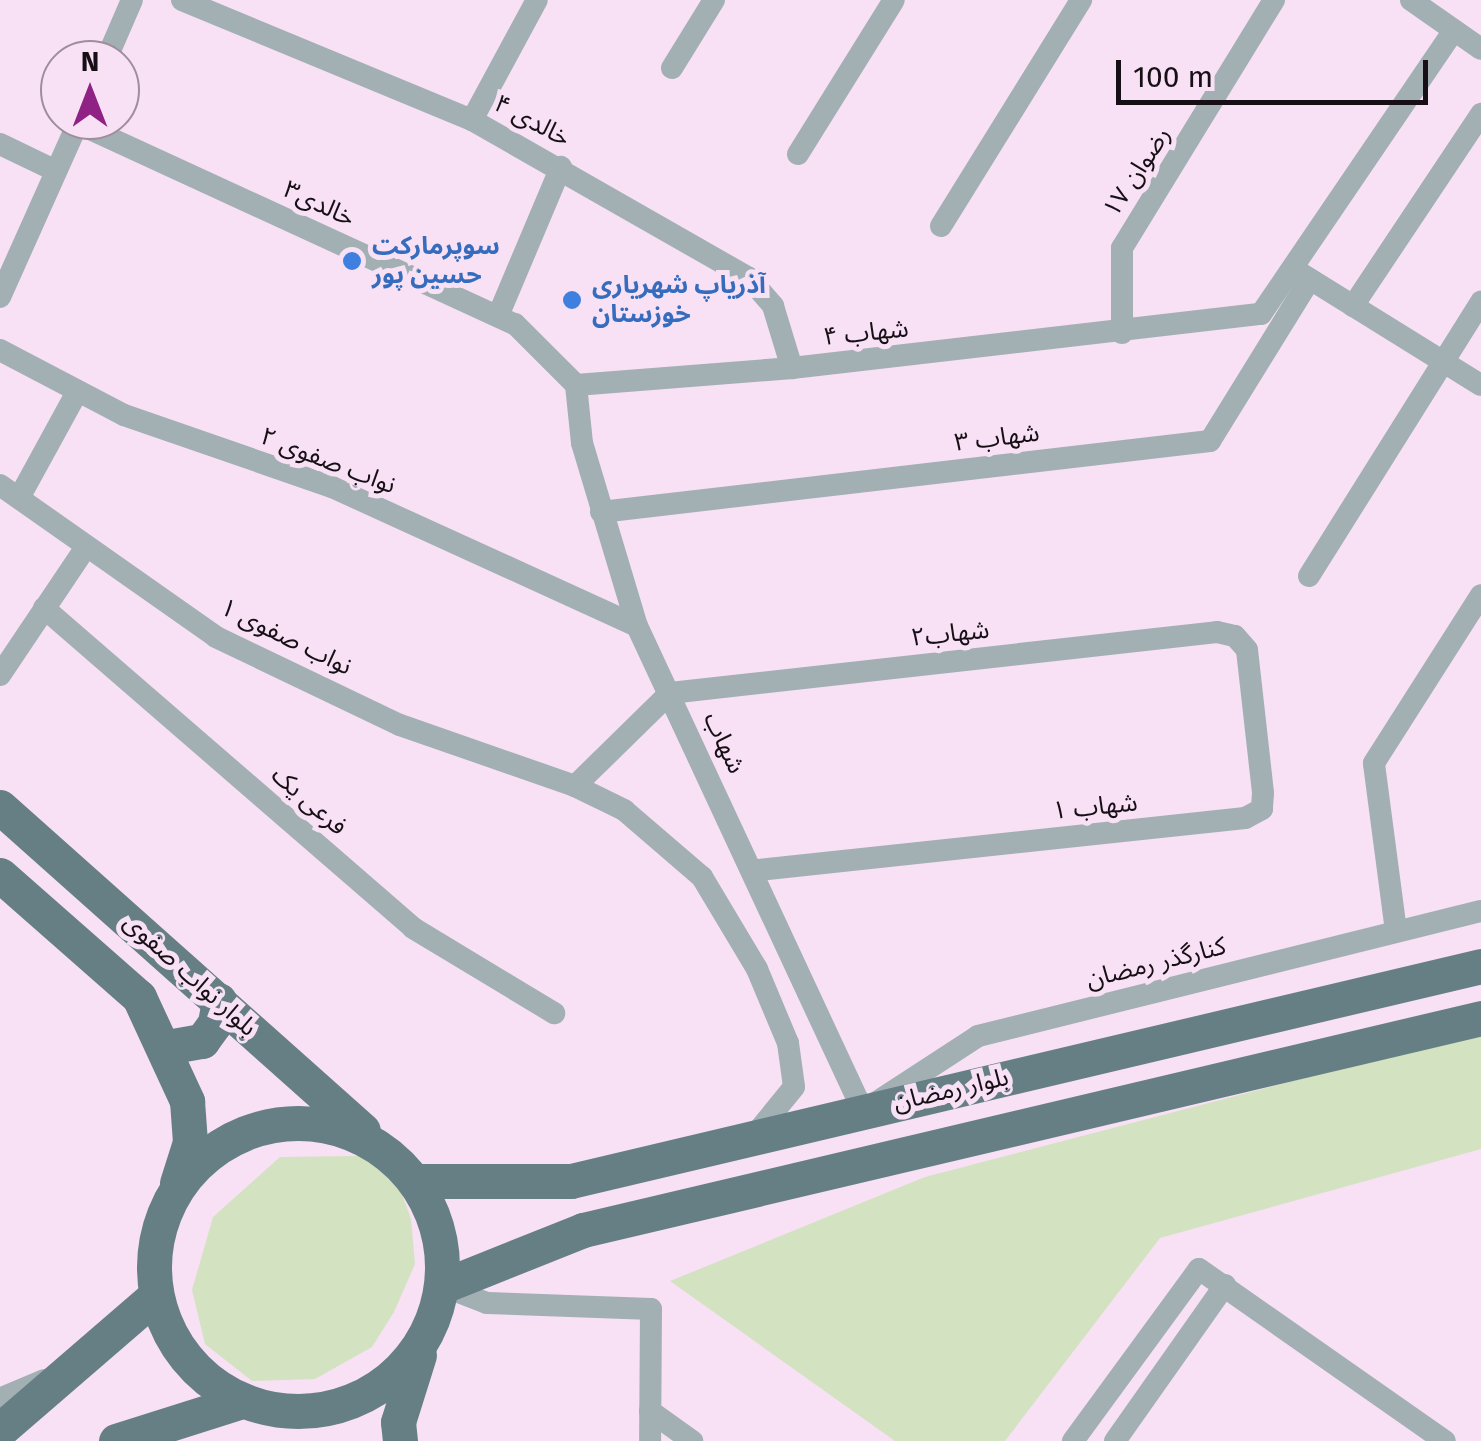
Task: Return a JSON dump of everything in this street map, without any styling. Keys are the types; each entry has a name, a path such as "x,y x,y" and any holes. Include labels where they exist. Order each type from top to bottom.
{"main road":[{"name":"بلوار نواب صفوی","path":"0,806 378,1144"},
{"name":"بلوار نواب صفوی","path":"0,875 138,998 167,1046 187,1101 190,1142 176,1186"},
{"name":"بلوار رمضان","path":"417,1181 572,1181 1481,966"},
{"path":"167,1046 202,1041 215,1022 218,1000"},
{"name":"بلوار رمضان","path":"444,1286 583,1230 1481,1018"},
{"path":"1141,1044 1152,1093"},
{"path":"256,1416 202,1376 182,1352 155,1296 153,1255 176,1186 216,1146 269,1124 326,1123 378,1144 417,1181 440,1231 444,1286 398,1422 400,1441"},
{"path":"0,1430 74,1371 155,1296"},
{"path":"116,1441 353,1402 393,1378 423,1343"}],"street":[{"path":"115,40 132,0"},
{"name":"خالدی ۴","path":"182,0 472,120 561,166 749,278 773,306 792,368"},
{"path":"472,120 536,0"},
{"path":"672,68 714,0"},
{"path":"798,154 894,0"},
{"path":"941,226 1081,0"},
{"name":"رضوان ۱۷","path":"1122,334 1122,248 1274,0"},
{"path":"1411,0 1481,49"},
{"path":"1454,30 1301,274 1481,385"},
{"path":"1353,306 1481,114"},
{"path":"0,297 70,140"},
{"name":"خالدی۳","path":"117,140 515,324 576,384"},
{"path":"0,144 56,171"},
{"path":"498,316 561,166"},
{"name":"شهاب ۴","path":"576,384 792,368 1161,330 1261,314 1301,274"},
{"name":"شهاب ۳","path":"601,512 1210,441 1301,274"},
{"path":"1309,576 1481,302"},
{"name":"نواب صفوی ۲","path":"0,350 77,392 198,444 332,488 636,626"},
{"name":"شهاب","path":"576,384 582,443 636,626 864,1111"},
{"path":"9,492 77,392"},
{"name":"نواب صفوی ۱","path":"9,492 84,550 260,658 400,725 575,786 624,810 702,876 757,969 788,1044 794,1087 754,1137"},
{"path":"0,675 84,550"},
{"path":"1396,931 1374,763 1481,594"},
{"name":"فرعی یک","path":"44,608 413,928 554,1014"},
{"name":"شهاب۲","path":"670,692 1217,632 1235,636"},
{"name":"شهاب ۱","path":"753,871 1246,818 1262,809 1263,793 1247,650 1235,636"},
{"path":"575,786 670,692"},
{"name":"کنارگذر رمضان","path":"864,1111 978,1036 1481,911"},
{"path":"1225,1285 1113,1441 1079,1432 1199,1270 1225,1285 1445,1441"},
{"path":"444,1286 487,1303 651,1309 650,1441"},
{"path":"0,1402 74,1371"},
{"path":"650,1410 692,1441"}],"green space":[{"path":"1481,1032 1481,1149 1160,1238 1005,1441 895,1441 670,1281 925,1177"},
{"path":"358,1156 394,1172 411,1219 415,1264 394,1312 372,1347 315,1379 252,1381 205,1344 192,1290 213,1217 280,1157"}],"place":[{"name":"سوپرمارکت حسین پور","path":"352,261"},
{"name":"آذریاپ شهریاری خوزستان","path":"572,300"}]}
